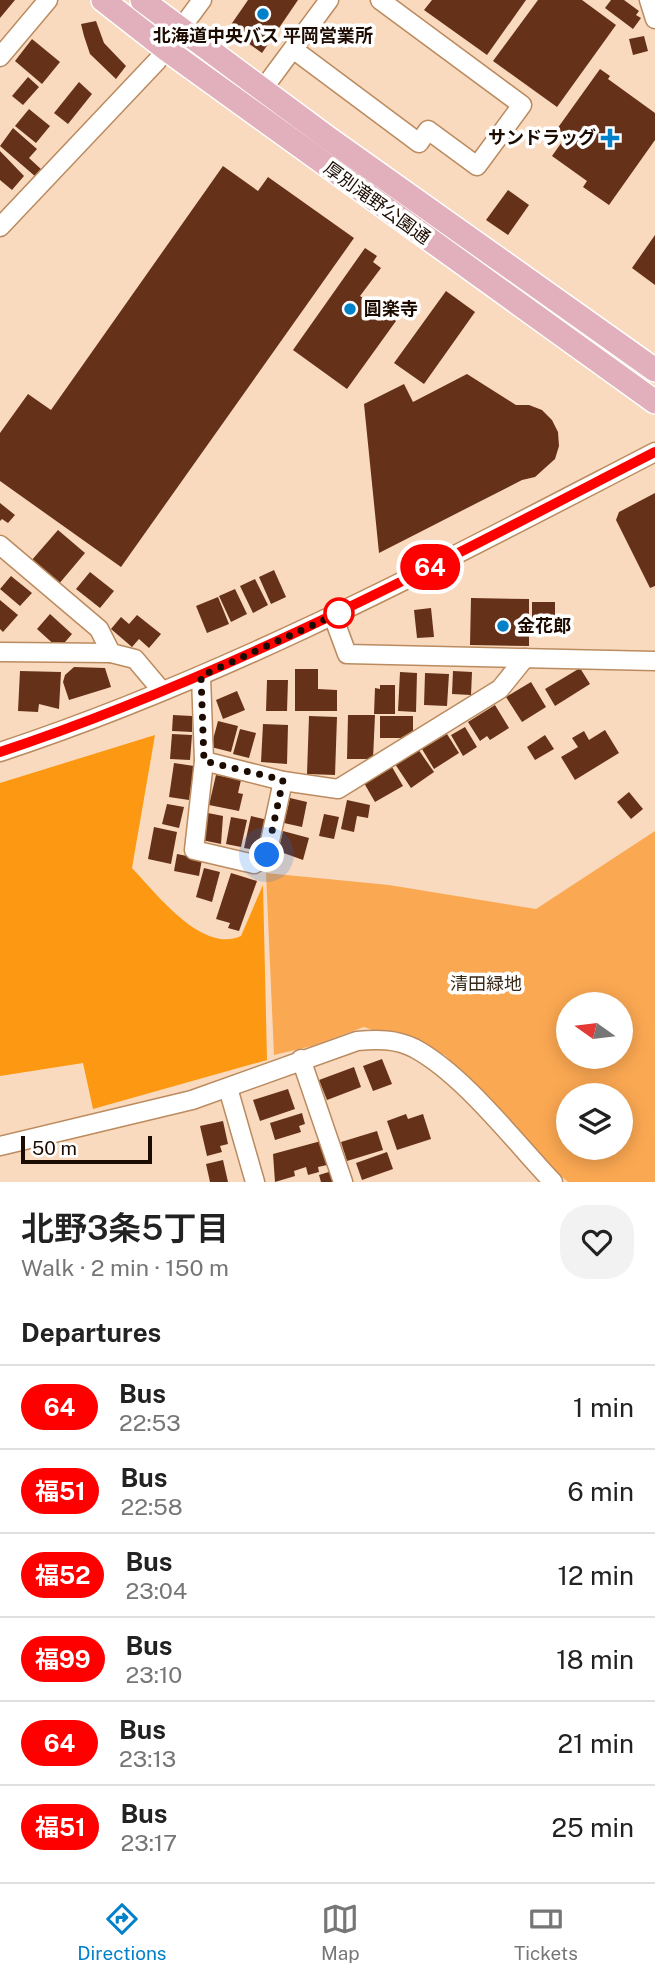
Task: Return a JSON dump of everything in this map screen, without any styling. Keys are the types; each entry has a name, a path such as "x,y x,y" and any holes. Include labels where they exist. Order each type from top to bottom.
{"main road":[{"name":"厚別滝野公園通","path":"103,0 249,110 655,402"},
{"name":"厚別滝野公園通","path":"142,0 655,370"},
{"path":"249,110 263,89"}],"street":[{"path":"0,57 48,0"},
{"path":"0,227 167,50 202,0"},
{"path":"263,89 329,0"},
{"path":"293,49 419,143 428,130 477,166 522,106 380,0"},
{"path":"649,0 655,19"},
{"path":"0,752 63,731 201,676 333,616 655,452"},
{"path":"2,552 99,629 111,653"},
{"path":"333,616 347,654 655,661"},
{"path":"0,652 111,653 135,659 162,691"},
{"path":"204,761 283,780 338,789 500,689 525,658"},
{"path":"201,676 204,761 194,850 254,864 267,855 283,780"},
{"path":"0,1146 192,1100 301,1059 357,1041 382,1038 413,1047 448,1071 553,1182"},
{"path":"301,1059 343,1182"},
{"path":"229,1088 255,1182"}],"green space":[{"name":"清田緑地","path":"655,831 655,1182 568,1182 537,1155 445,1055 364,1027 312,1046 274,1055 266,873 389,885 536,909"}],"shaded area":[{"path":"155,735 132,868 181,918 211,936 226,939 241,936 263,885 267,1060 93,1109 83,1063 0,1076 0,783"}],"building":[{"path":"0,0 15,0 0,18"},
{"name":"北海道中央バス 平岡営業所","path":"248,0 298,0 262,53 228,29"},
{"path":"432,0 526,0 487,55 424,10"},
{"path":"538,0 582,0 616,25 557,107 493,61"},
{"path":"611,0 624,0 639,11 636,15 641,18 633,29 605,8"},
{"path":"96,21 104,43 126,66 116,79 90,54 81,24"},
{"path":"644,36 648,51 633,55 629,39"},
{"path":"32,39 60,62 42,84 15,61"},
{"name":"サンドラッグ","path":"600,69 610,76 608,79 655,113 655,140 609,205 583,187 587,181 552,156 566,136 557,129"},
{"path":"28,77 39,87 23,105 12,96"},
{"path":"79,82 92,94 68,124 54,113"},
{"path":"29,109 50,126 36,143 15,126"},
{"path":"13,128 37,149 29,158 42,170 36,177 0,146"},
{"path":"0,151 24,176 12,190 0,180"},
{"path":"223,166 258,191 268,177 354,238 121,567 0,481 0,433 28,394 51,410"},
{"path":"508,190 529,205 508,235 486,220"},
{"path":"655,235 655,285 632,268"},
{"name":"圓楽寺","path":"365,248 377,256 373,262 381,268 360,296 396,321 347,389 293,350"},
{"path":"446,291 475,312 424,384 394,363"},
{"path":"467,374 516,405 529,405 542,410 552,420 558,432 559,446 555,459 535,477 522,480 379,553 364,404 404,384 413,402"},
{"path":"655,493 655,586 650,588 616,520 619,512"},
{"path":"0,503 15,515 8,523 2,519 0,521"},
{"path":"58,530 85,553 58,585 31,561"},
{"path":"274,570 286,597 271,604 259,577"},
{"path":"90,572 114,591 100,608 76,589"},
{"path":"11,576 32,593 20,606 0,589"},
{"path":"255,579 268,605 253,613 240,586"},
{"path":"235,589 247,614 231,622 219,596"},
{"path":"218,597 229,624 207,633 196,606"},
{"path":"471,598 529,599 529,646 470,645"},
{"path":"0,600 18,615 3,632 0,629"},
{"path":"532,602 555,602 555,635 532,635"},
{"path":"431,608 434,637 417,638 414,610"},
{"path":"50,614 72,634 59,649 37,629"},
{"path":"137,615 161,634 149,648 139,639 132,647 111,629 121,617 129,624"},
{"path":"74,667 105,668 111,687 69,700 63,682 65,675"},
{"path":"580,668 590,684 555,706 545,689"},
{"path":"295,669 318,669 318,689 337,690 337,711 295,711"},
{"path":"20,671 61,672 59,709 39,704 38,712 18,711"},
{"path":"453,671 472,672 471,695 452,694"},
{"path":"400,672 417,673 416,712 398,711"},
{"path":"425,673 449,674 447,706 424,705"},
{"path":"267,680 288,680 287,711 266,711"},
{"path":"531,682 546,707 522,722 506,697"},
{"path":"380,685 395,685 395,714 374,714 375,688 380,689"},
{"path":"237,691 245,710 223,719 216,700"},
{"path":"495,705 509,728 490,740 487,736 480,741 468,722"},
{"path":"173,715 192,716 192,732 172,731"},
{"path":"348,715 375,715 373,759 347,759"},
{"path":"309,716 337,717 335,775 307,774"},
{"path":"380,716 413,716 413,731 401,738 380,738"},
{"path":"218,721 238,726 231,752 211,747"},
{"path":"263,724 288,725 287,764 261,762"},
{"path":"465,727 477,747 463,756 451,735"},
{"path":"240,729 256,733 249,758 233,754"},
{"path":"605,730 619,753 575,780 561,757 578,747 572,738 584,731 589,740"},
{"path":"172,734 192,735 190,760 170,759"},
{"path":"447,734 459,753 434,769 422,749"},
{"path":"545,735 554,749 535,760 527,747"},
{"path":"418,749 434,772 411,788 395,764"},
{"path":"174,763 194,766 189,800 169,797"},
{"path":"392,767 403,786 375,802 364,783"},
{"path":"216,775 241,780 238,793 243,794 239,811 209,805"},
{"path":"629,792 643,809 631,819 617,802"},
{"path":"290,798 307,802 302,827 284,823"},
{"path":"347,800 370,805 368,818 357,816 354,832 341,829"},
{"path":"167,804 184,807 179,828 162,824"},
{"path":"208,813 223,816 221,844 202,840"},
{"path":"324,814 339,817 334,839 319,836"},
{"path":"251,816 268,820 261,851 244,848"},
{"path":"231,817 247,820 241,847 226,844"},
{"path":"154,827 177,832 171,864 148,859"},
{"path":"283,831 309,838 303,860 278,851"},
{"path":"177,854 202,859 199,876 174,871"},
{"path":"204,868 220,872 212,902 196,897"},
{"path":"231,873 257,881 239,931 228,928 230,923 216,919"},
{"path":"382,1059 392,1084 373,1091 363,1066"},
{"path":"354,1067 361,1087 327,1100 319,1080"},
{"path":"288,1089 295,1109 260,1121 253,1100"},
{"path":"302,1113 305,1124 299,1126 301,1132 275,1140 270,1123"},
{"path":"406,1114 408,1119 423,1114 431,1139 397,1150 387,1121"},
{"path":"223,1121 228,1144 220,1146 222,1152 207,1156 200,1126"},
{"path":"377,1131 383,1150 347,1161 341,1142"},
{"path":"321,1141 327,1165 318,1167 319,1172 308,1175 306,1167 294,1171 295,1176 275,1182 273,1154"},
{"path":"387,1152 393,1169 362,1180 356,1163"},
{"path":"223,1160 228,1182 210,1182 206,1164"},
{"path":"332,1171 335,1182 321,1182 319,1175"}],"bus line":[{"name":"64","path":"0,752 63,731 201,676 333,616 655,452"}],"place":[{"name":"北海道中央バス 平岡営業所","path":"263,14"},
{"name":"サンドラッグ","path":"610,138"},
{"name":"圓楽寺","path":"350,309"},
{"name":"金花郎","path":"503,626"}],"route":[{"path":"267,855 283,780 204,761 201,676 339,613"}]}
